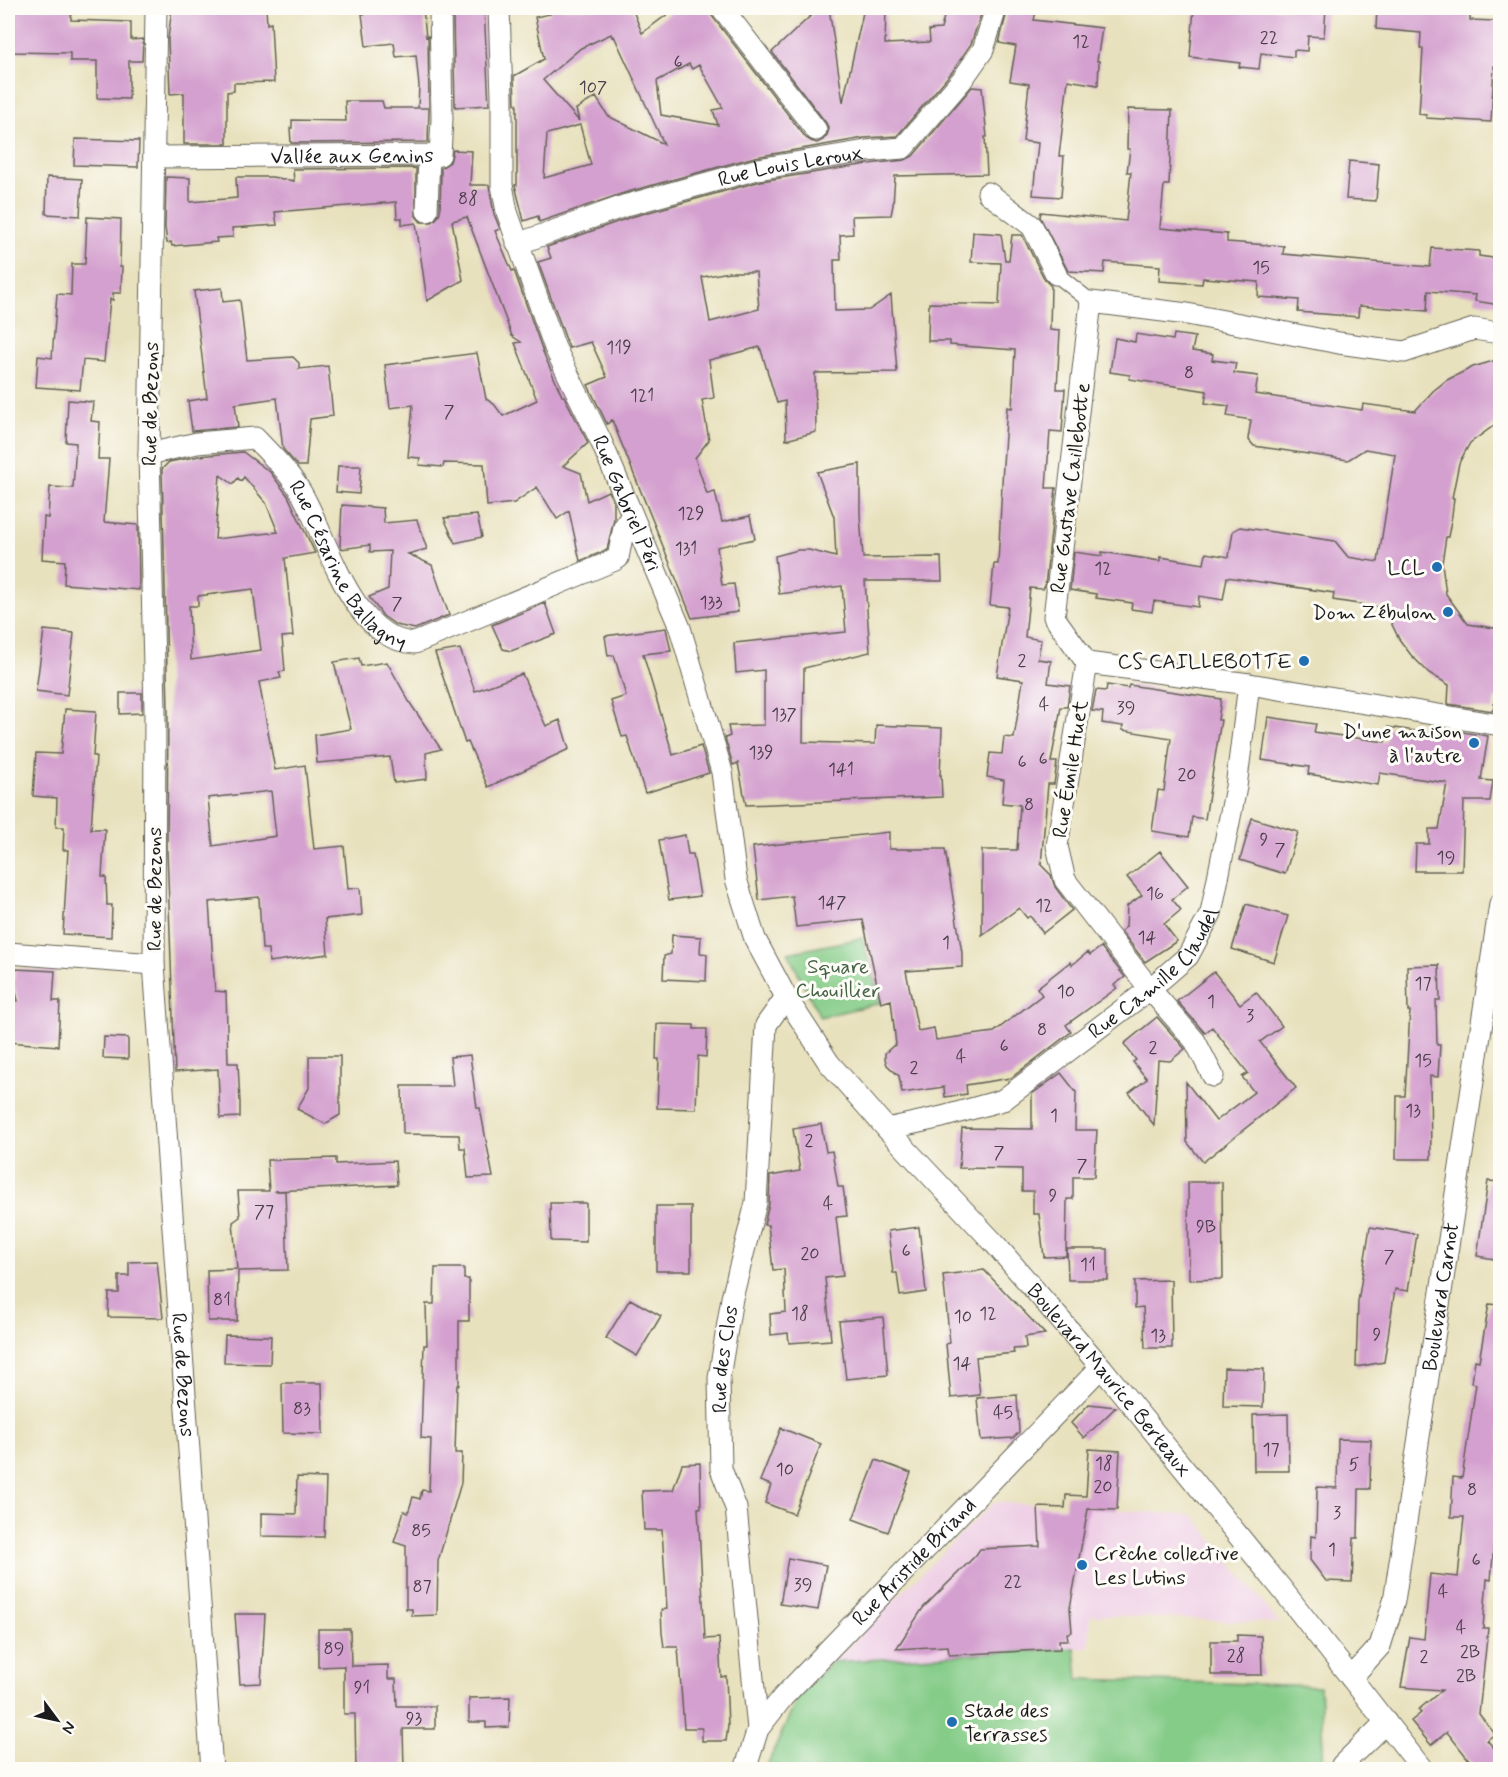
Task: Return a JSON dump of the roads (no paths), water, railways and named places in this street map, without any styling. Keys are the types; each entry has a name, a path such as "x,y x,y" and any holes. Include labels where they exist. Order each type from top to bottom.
{"street":[{"name":"Rue de Bezons","path":"156,8 148,454 155,710 154,963 212,1770"},
{"name":"Vallée aux Genins","path":"154,157 440,155 440,8"},
{"name":"Rue Gabriel Péri","path":"499,8 502,185 507,212 555,348 601,441 680,628 722,772 736,879 755,939 786,997"},
{"path":"722,8 816,130"},
{"name":"Rue Louis Leroux","path":"517,244 627,205 758,169 866,151 903,148 962,80 983,50 996,8"},
{"path":"427,211 429,155"},
{"path":"988,193 1032,226 1056,274 1091,302 1187,314 1339,343 1404,352 1474,329 1500,333"},
{"name":"Rue Gustave Caillebotte","path":"1087,663 1054,617 1091,302"},
{"name":"Rue Césarine Ballagny","path":"148,454 197,443 255,438 280,464 302,493 327,549 358,605 372,624 388,636 402,642 415,643 615,560 618,558 624,526 632,515"},
{"path":"1087,663 1249,684 1500,725"},
{"name":"Rue Émile Huet","path":"1087,663 1057,846 1065,880 1150,989 1195,1041 1213,1076"},
{"name":"Rue Camille Claudel","path":"887,1129 1003,1100 1150,989 1188,956 1211,913 1236,787 1249,684"},
{"name":"Boulevard Carnot","path":"1351,1678 1380,1646 1394,1601 1500,904"},
{"path":"8,953 154,963"},
{"name":"Boulevard Maurice Berteaux","path":"786,997 829,1062 887,1129 995,1244 1101,1367 1281,1588 1423,1770"},
{"name":"Rue des Clos","path":"758,1729 736,1508 721,1470 719,1378 732,1298 756,1203 766,1025 786,997"},
{"name":"Rue Aristide Briand","path":"745,1770 758,1729 783,1697 1101,1367"},
{"path":"1342,1770 1341,1765 1386,1722"}],"place":[{"name":"LCL","path":"1437,567"},
{"name":"Dom Zébulon","path":"1448,612"},
{"name":"CS CAILLEBOTTE","path":"1304,661"},
{"name":"D'une maison à l'autre","path":"1474,743"},
{"name":"Crèche collective Les Lutins","path":"1082,1565"},
{"name":"Stade des Terrasses","path":"952,1722"}],"park label":[{"name":"Square Chouillier","path":"838,978"}]}
